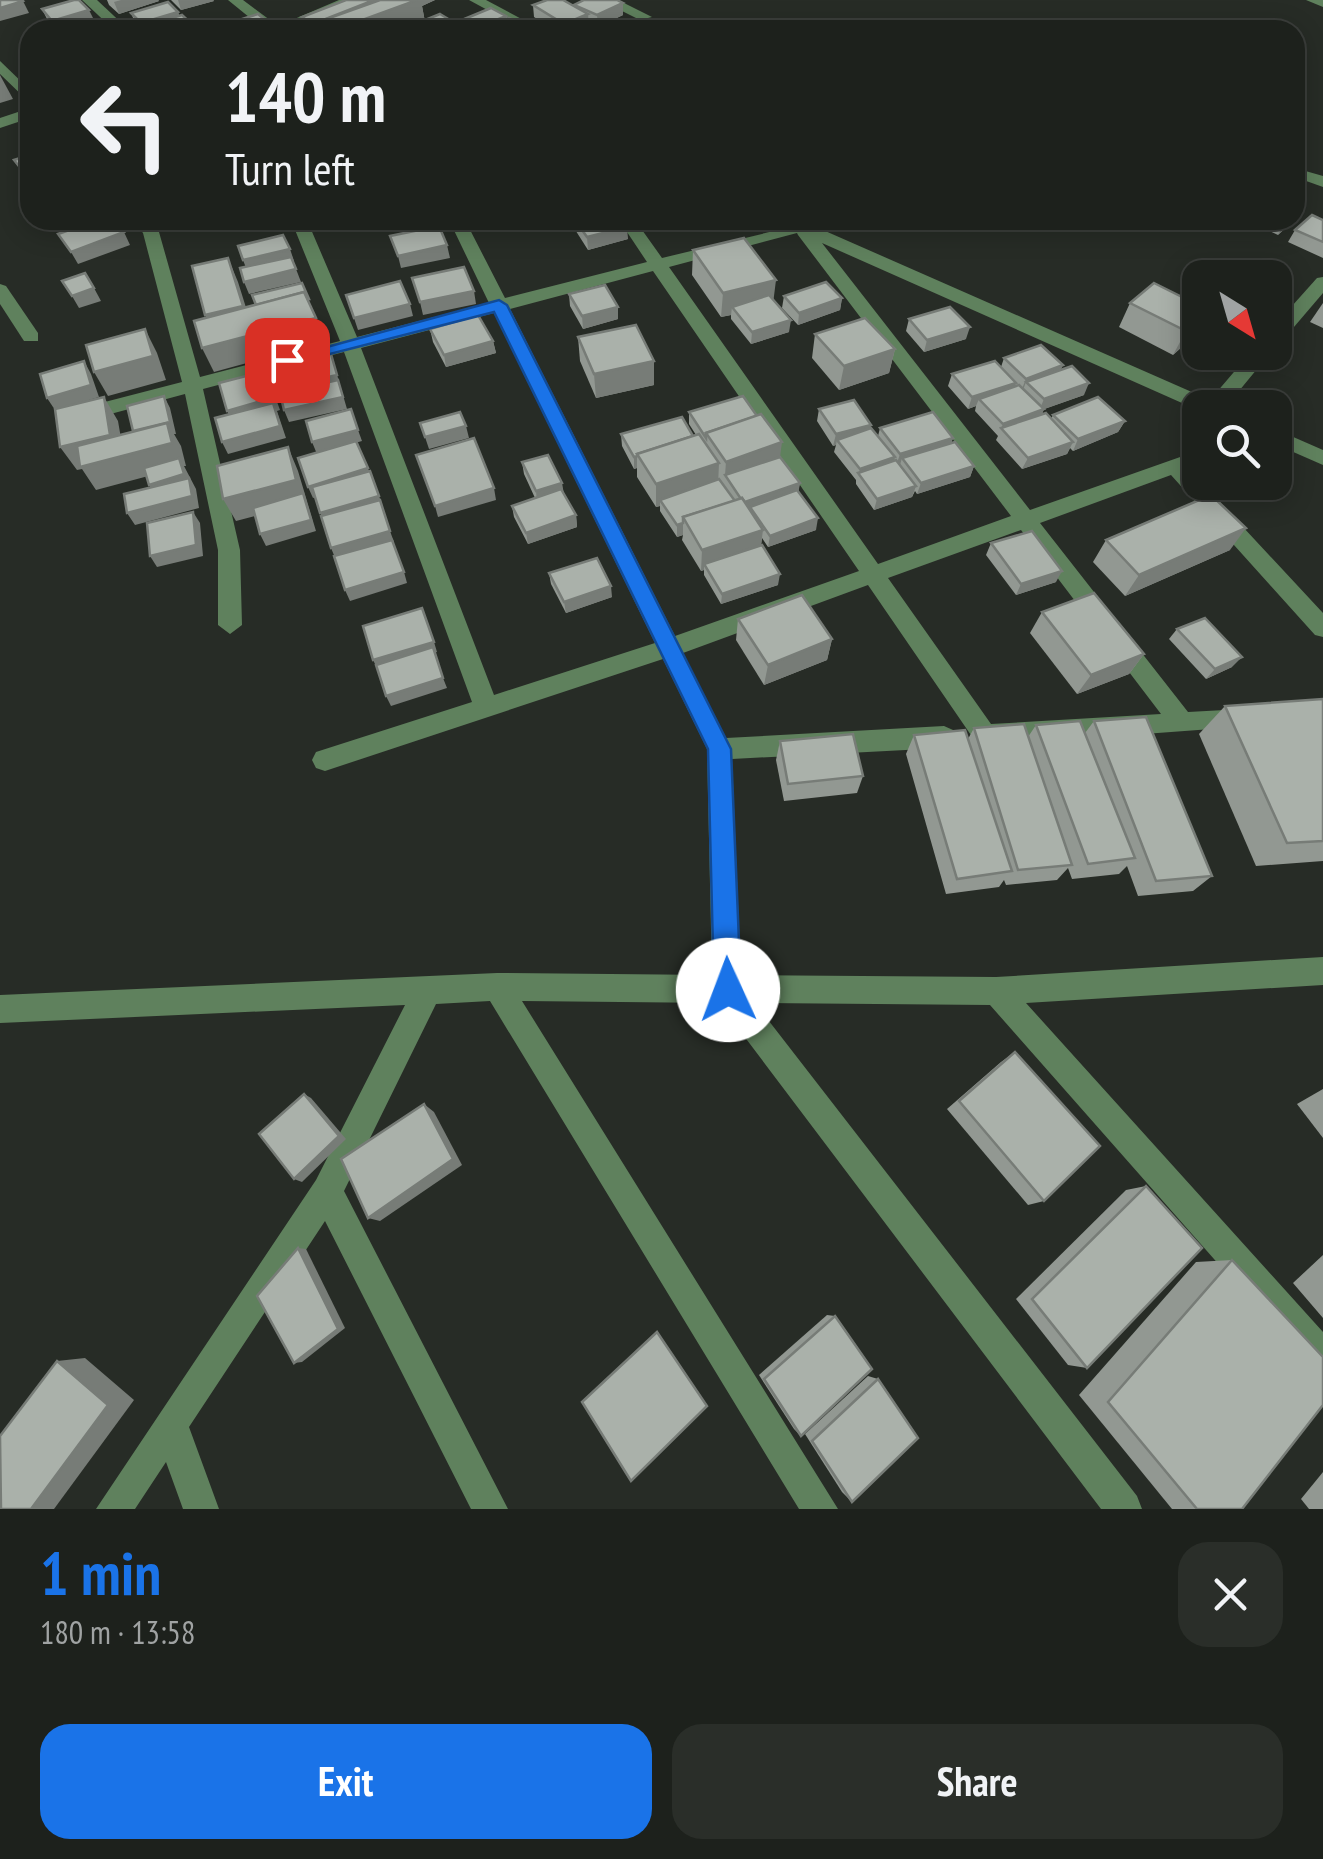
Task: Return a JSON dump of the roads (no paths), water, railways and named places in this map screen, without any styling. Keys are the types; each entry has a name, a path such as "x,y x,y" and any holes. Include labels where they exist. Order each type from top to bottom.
{"street":[{"path":"88,0 111,20"},
{"path":"235,0 263,20"},
{"path":"302,20 352,0"},
{"path":"476,0 515,20"},
{"path":"608,0 645,18"},
{"path":"1313,0 1323,4"},
{"path":"0,64 20,87"},
{"path":"149,230 193,386 229,550 230,626"},
{"path":"304,230 486,707"},
{"path":"462,230 720,749 728,990 1124,1509"},
{"path":"634,230 984,734"},
{"path":"68,418 790,230"},
{"path":"803,230 1182,724"},
{"path":"808,230 1182,394"},
{"path":"0,290 31,337"},
{"path":"1292,320 1319,293"},
{"path":"1229,390 1246,370"},
{"path":"1292,444 1323,458"},
{"path":"325,760 669,648 1024,518 1182,465"},
{"path":"1176,468 1323,628"},
{"path":"720,749 1270,717"},
{"path":"0,1008 497,988 728,990 836,986 996,991 1323,971"},
{"path":"497,988 820,1509"},
{"path":"114,1509 327,1191 427,990"},
{"path":"996,991 1323,1357"},
{"path":"327,1191 490,1509"},
{"path":"171,1425 201,1509"}]}
